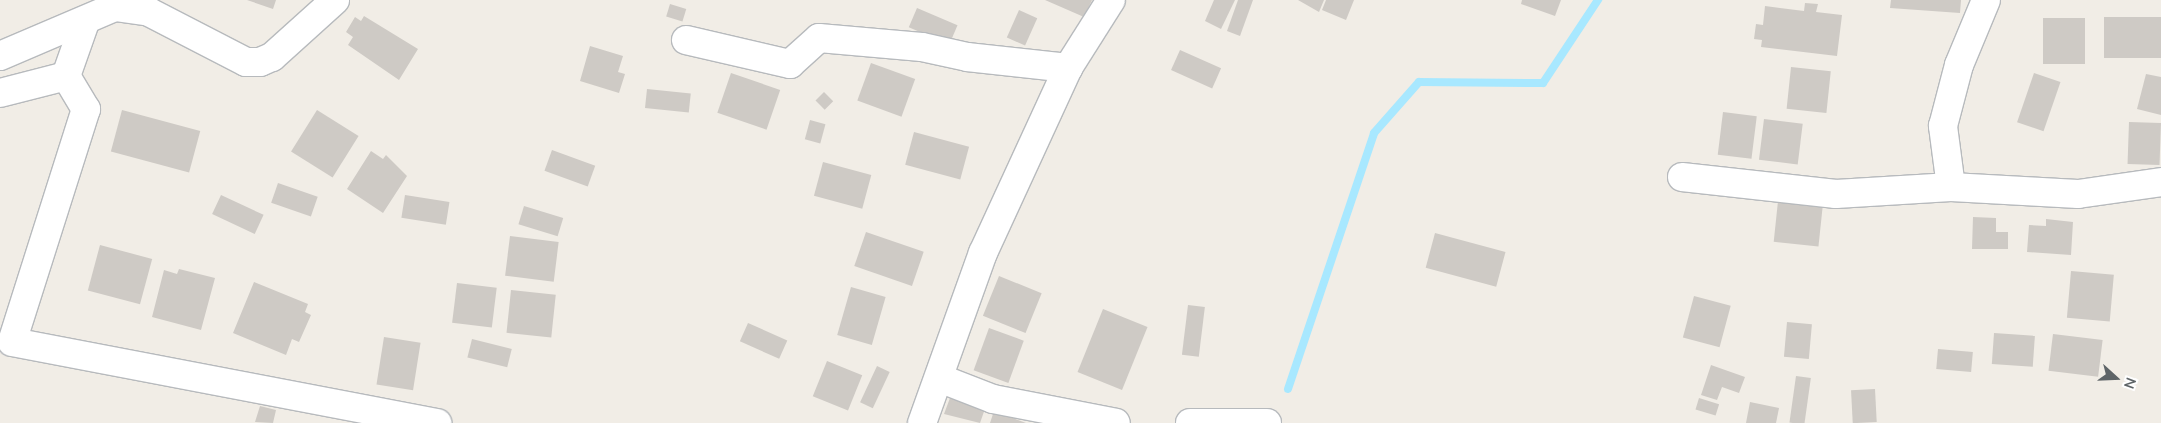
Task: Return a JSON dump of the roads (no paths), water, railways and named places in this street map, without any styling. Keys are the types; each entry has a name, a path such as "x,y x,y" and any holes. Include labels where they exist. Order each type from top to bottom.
{"street":[{"path":"0,56 86,22 115,7 149,12 246,62 260,62 272,57 335,0"},
{"path":"922,423 982,253 1068,68 1110,0"},
{"path":"1951,187 1943,126 1957,72 1986,0"},
{"path":"66,76 86,22"},
{"path":"686,40 790,64 819,38 922,46 967,57 1068,68"},
{"path":"0,93 66,76"},
{"path":"66,76 86,109 12,342 363,416 437,423"},
{"path":"1682,178 1836,194 1951,187 2078,194 2161,182"},
{"path":"939,378 993,399 1116,423"},
{"path":"1190,423 1267,423"}],"waterway":[{"path":"1288,389 1374,133 1419,82 1543,83 1598,0"}]}
